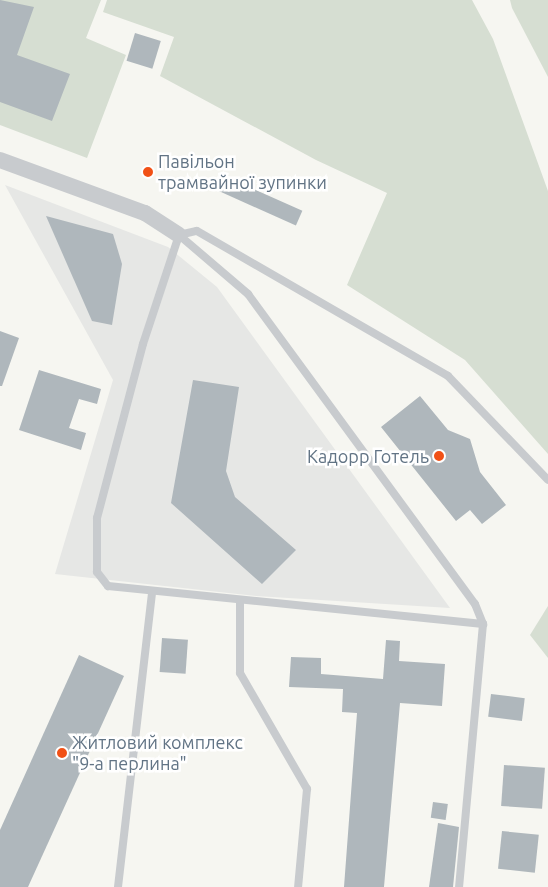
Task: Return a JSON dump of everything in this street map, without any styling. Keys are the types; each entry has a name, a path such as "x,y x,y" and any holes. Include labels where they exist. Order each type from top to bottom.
{"street":[{"path":"0,160 145,213 179,235"}],"lane":[{"path":"179,235 197,231 448,376 548,480"},
{"path":"179,235 143,344 97,518 97,572 108,586 240,602 483,624"},
{"path":"179,235 248,294 475,604 483,624 460,887"},
{"path":"118,887 152,591"},
{"path":"240,602 240,674 307,789 298,887"}],"shaded area":[{"path":"0,0 101,0 86,38 126,55 87,158 0,125"},
{"path":"107,0 472,0 493,39 548,191 548,454 465,360 347,285 387,193 316,160 160,76 174,37 103,12"},
{"path":"510,0 548,0 548,77 512,8"},
{"path":"5,185 168,247 217,287 450,608 256,596 55,574 113,380"},
{"path":"548,606 548,658 530,635"}],"building":[{"path":"0,0 34,7 17,55 70,74 52,121 0,102"},
{"path":"135,33 161,41 152,69 127,61"},
{"path":"222,175 302,211 296,225 215,190"},
{"path":"46,216 113,234 122,264 112,325 92,321"},
{"path":"0,331 19,338 2,386 0,386"},
{"path":"39,370 101,389 97,404 79,399 69,428 86,433 81,450 19,430"},
{"path":"193,380 239,387 226,471 235,497 296,550 262,584 171,503"},
{"name":"Кадорр Готель","path":"420,396 448,430 470,439 480,472 506,505 482,524 470,510 456,521 381,427"},
{"path":"162,638 188,640 186,674 160,672"},
{"path":"386,640 400,641 399,661 445,664 442,706 400,703 384,887 344,887 357,713 342,712 343,689 289,687 291,657 321,658 321,674 383,679"},
{"name":"Житловий комплекс \"9-а перлина\"","path":"79,655 124,676 28,887 0,887 0,830"},
{"path":"491,694 525,698 522,721 488,717"},
{"path":"504,765 545,768 542,809 501,806"},
{"path":"433,802 448,804 446,820 431,818"},
{"path":"438,823 459,827 453,887 429,887"},
{"path":"502,831 539,835 535,873 498,869"}],"place":[{"name":"Павільон трамвайної зупинки","path":"148,172"},
{"name":"Кадорр Готель","path":"439,456"},
{"name":"Житловий комплекс \"9-а перлина\"","path":"62,753"}]}
